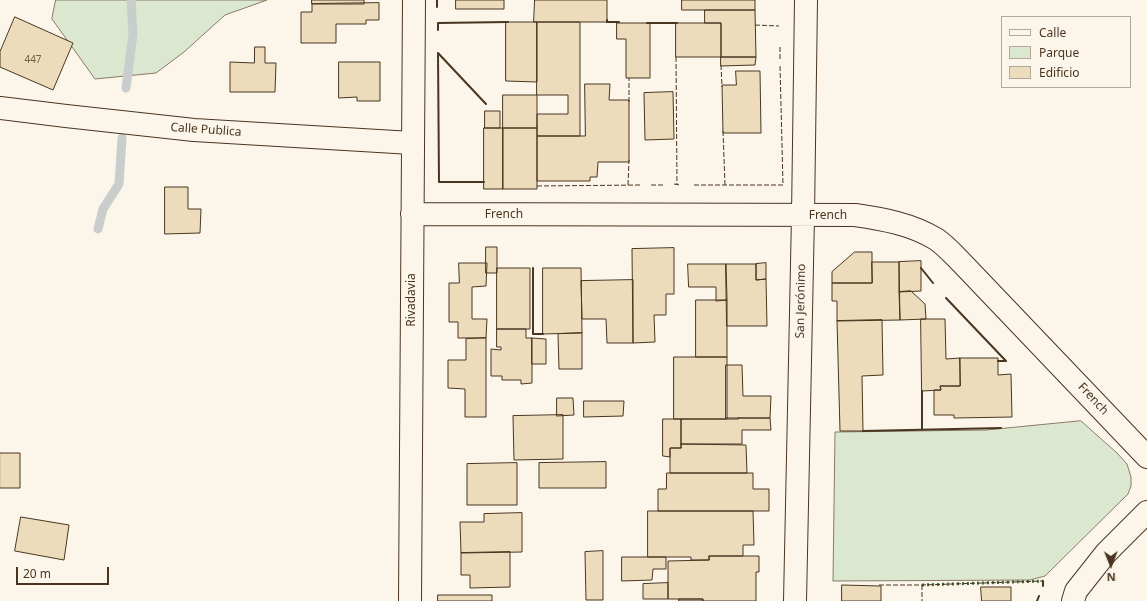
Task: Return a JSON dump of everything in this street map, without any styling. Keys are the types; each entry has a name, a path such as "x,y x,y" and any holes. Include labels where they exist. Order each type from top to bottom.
{"street":[{"name":"Rivadavia","path":"410,601 414,0"},
{"name":"San Jerónimo","path":"795,601 806,0"},
{"name":"Calle Publica","path":"0,108 194,130 412,143"},
{"name":"French","path":"412,214 855,215 911,226 937,239 961,262 1147,457"},
{"path":"1073,601 1076,591 1106,553 1147,512"}],"green space":[{"path":"56,0 267,0 225,15 184,52 156,73 95,79 52,19"},
{"path":"1081,421 1117,453 1127,464 1131,477 1131,486 1128,494 1045,576 1030,580 833,581 835,432 986,430"}],"building":[{"path":"312,0 364,0 364,4 312,4"},
{"path":"456,0 504,0 504,9 456,9"},
{"path":"535,0 607,0 607,22 534,22"},
{"path":"682,0 755,0 755,10 682,10"},
{"path":"379,3 379,20 366,20 366,24 336,24 336,43 301,43 301,12 312,12 312,4"},
{"path":"705,10 755,10 756,57 721,57 721,23 705,23"},
{"path":"15,17 73,43 53,90 0,67 0,52"},
{"path":"506,22 537,22 537,82 506,81"},
{"path":"537,22 580,22 580,136 537,136 537,114 568,114 568,95 537,95"},
{"path":"617,23 650,23 650,78 626,78 626,39 617,39"},
{"path":"676,23 721,23 721,57 676,57"},
{"path":"255,47 265,47 265,63 276,63 275,92 230,92 230,62 254,63"},
{"path":"721,57 756,57 755,65 721,66"},
{"path":"339,62 380,62 380,101 357,101 357,97 339,98"},
{"path":"736,71 760,71 761,133 723,133 722,85 736,85"},
{"path":"585,84 610,84 609,100 629,100 629,162 598,162 597,177 590,177 590,181 537,181 537,136 585,136"},
{"path":"673,92 674,139 645,140 644,93"},
{"path":"503,95 537,95 537,128 503,128"},
{"path":"485,111 500,111 500,128 485,128"},
{"path":"484,128 503,128 503,189 484,189"},
{"path":"503,128 537,128 537,189 503,189"},
{"path":"165,187 188,187 188,209 201,209 200,233 165,234"},
{"path":"486,247 497,247 497,273 486,273"},
{"path":"674,248 674,294 666,294 666,315 654,315 655,342 633,343 632,249"},
{"path":"855,252 872,252 872,283 832,283 832,272"},
{"path":"921,261 921,291 899,292 899,262"},
{"path":"872,262 899,262 900,320 837,321 837,301 832,301 832,283 872,283"},
{"path":"459,263 487,263 486,286 472,287 472,319 487,319 486,338 458,338 458,322 449,322 449,283 459,283"},
{"path":"766,263 766,279 756,280 756,264"},
{"path":"688,264 726,264 727,300 716,301 716,287 689,287"},
{"path":"726,264 756,264 756,280 766,279 767,326 727,326"},
{"path":"497,268 530,268 530,329 497,329"},
{"path":"543,268 581,268 582,333 543,334"},
{"path":"633,280 633,343 607,343 606,319 582,319 581,281"},
{"path":"911,291 925,304 926,319 900,320 899,292"},
{"path":"696,300 727,300 727,357 696,357"},
{"path":"921,319 945,319 946,359 960,358 960,386 940,386 941,390 922,391"},
{"path":"882,320 883,375 862,376 863,431 840,431 837,321"},
{"path":"497,329 526,329 526,338 532,338 532,383 521,384 521,380 502,380 502,376 491,376 491,349 501,350 501,347 497,347"},
{"path":"582,333 582,369 559,369 558,334"},
{"path":"486,338 486,417 465,417 465,389 448,388 448,360 466,360 466,339"},
{"path":"532,338 546,339 546,364 532,364"},
{"path":"674,357 727,357 727,419 674,419"},
{"path":"960,358 998,358 998,375 1011,374 1012,417 954,418 954,415 934,415 934,390 941,390 940,386 960,386"},
{"path":"726,365 742,365 743,396 771,396 770,418 726,418"},
{"path":"557,398 573,398 574,415 557,416"},
{"path":"584,401 624,401 623,416 584,417"},
{"path":"563,415 563,459 514,460 513,416"},
{"path":"770,418 771,430 742,430 742,444 681,444 681,419"},
{"path":"663,419 681,419 681,448 670,448 670,457 663,456"},
{"path":"681,444 746,445 747,473 670,473 670,448 681,448"},
{"path":"0,453 20,453 20,488 0,488"},
{"path":"606,462 606,488 539,488 539,463"},
{"path":"517,463 517,505 467,505 467,464"},
{"path":"667,473 753,473 753,489 769,489 769,511 658,511 658,489 666,489"},
{"path":"648,511 753,511 754,545 743,545 743,556 709,556 709,560 691,560 691,557 648,557"},
{"path":"522,513 522,552 461,553 460,522 484,522 484,514"},
{"path":"21,517 69,525 64,560 15,551"},
{"path":"603,551 603,600 586,600 585,552"},
{"path":"510,552 510,587 470,588 470,575 461,575 461,553"},
{"path":"709,556 759,556 759,572 756,572 756,601 703,601 703,599 668,599 668,561 709,560"},
{"path":"622,557 666,557 666,569 653,569 652,580 622,581"},
{"path":"668,583 668,599 643,599 643,584"},
{"path":"842,585 881,586 881,601 842,601"},
{"path":"981,587 1011,587 1011,601 982,601"},
{"path":"438,595 492,595 492,601 438,601"},
{"path":"679,599 703,599 703,601 679,601"}],"waterway":[{"path":"126,88 133,34 131,0"},
{"path":"98,229 103,209 119,184 122,138"}],"hedge":[{"path":"922,585 1043,581"}],"fence":[{"path":"755,25 779,26"},
{"path":"780,47 780,59"},
{"path":"676,57 677,185"},
{"path":"721,65 722,87"},
{"path":"694,185 783,185 780,65"},
{"path":"629,78 629,102"},
{"path":"723,131 725,185"},
{"path":"628,185 629,160"},
{"path":"674,184 680,185"},
{"path":"537,186 641,185"},
{"path":"651,185 664,185"},
{"path":"879,585 1043,581"},
{"path":"922,585 922,601"}],"wall":[{"path":"437,0 437,7"},
{"path":"607,20 607,22 619,22"},
{"path":"438,30 438,23 508,22"},
{"path":"647,23 677,23"},
{"path":"438,53 439,182 484,182"},
{"path":"438,53 486,104"},
{"path":"533,268 533,334 543,334"},
{"path":"921,268 933,283"},
{"path":"946,298 1006,361 998,361"},
{"path":"922,391 922,429"},
{"path":"863,431 1001,428"},
{"path":"1043,581 1043,586"},
{"path":"1037,601 1039,596"}]}
